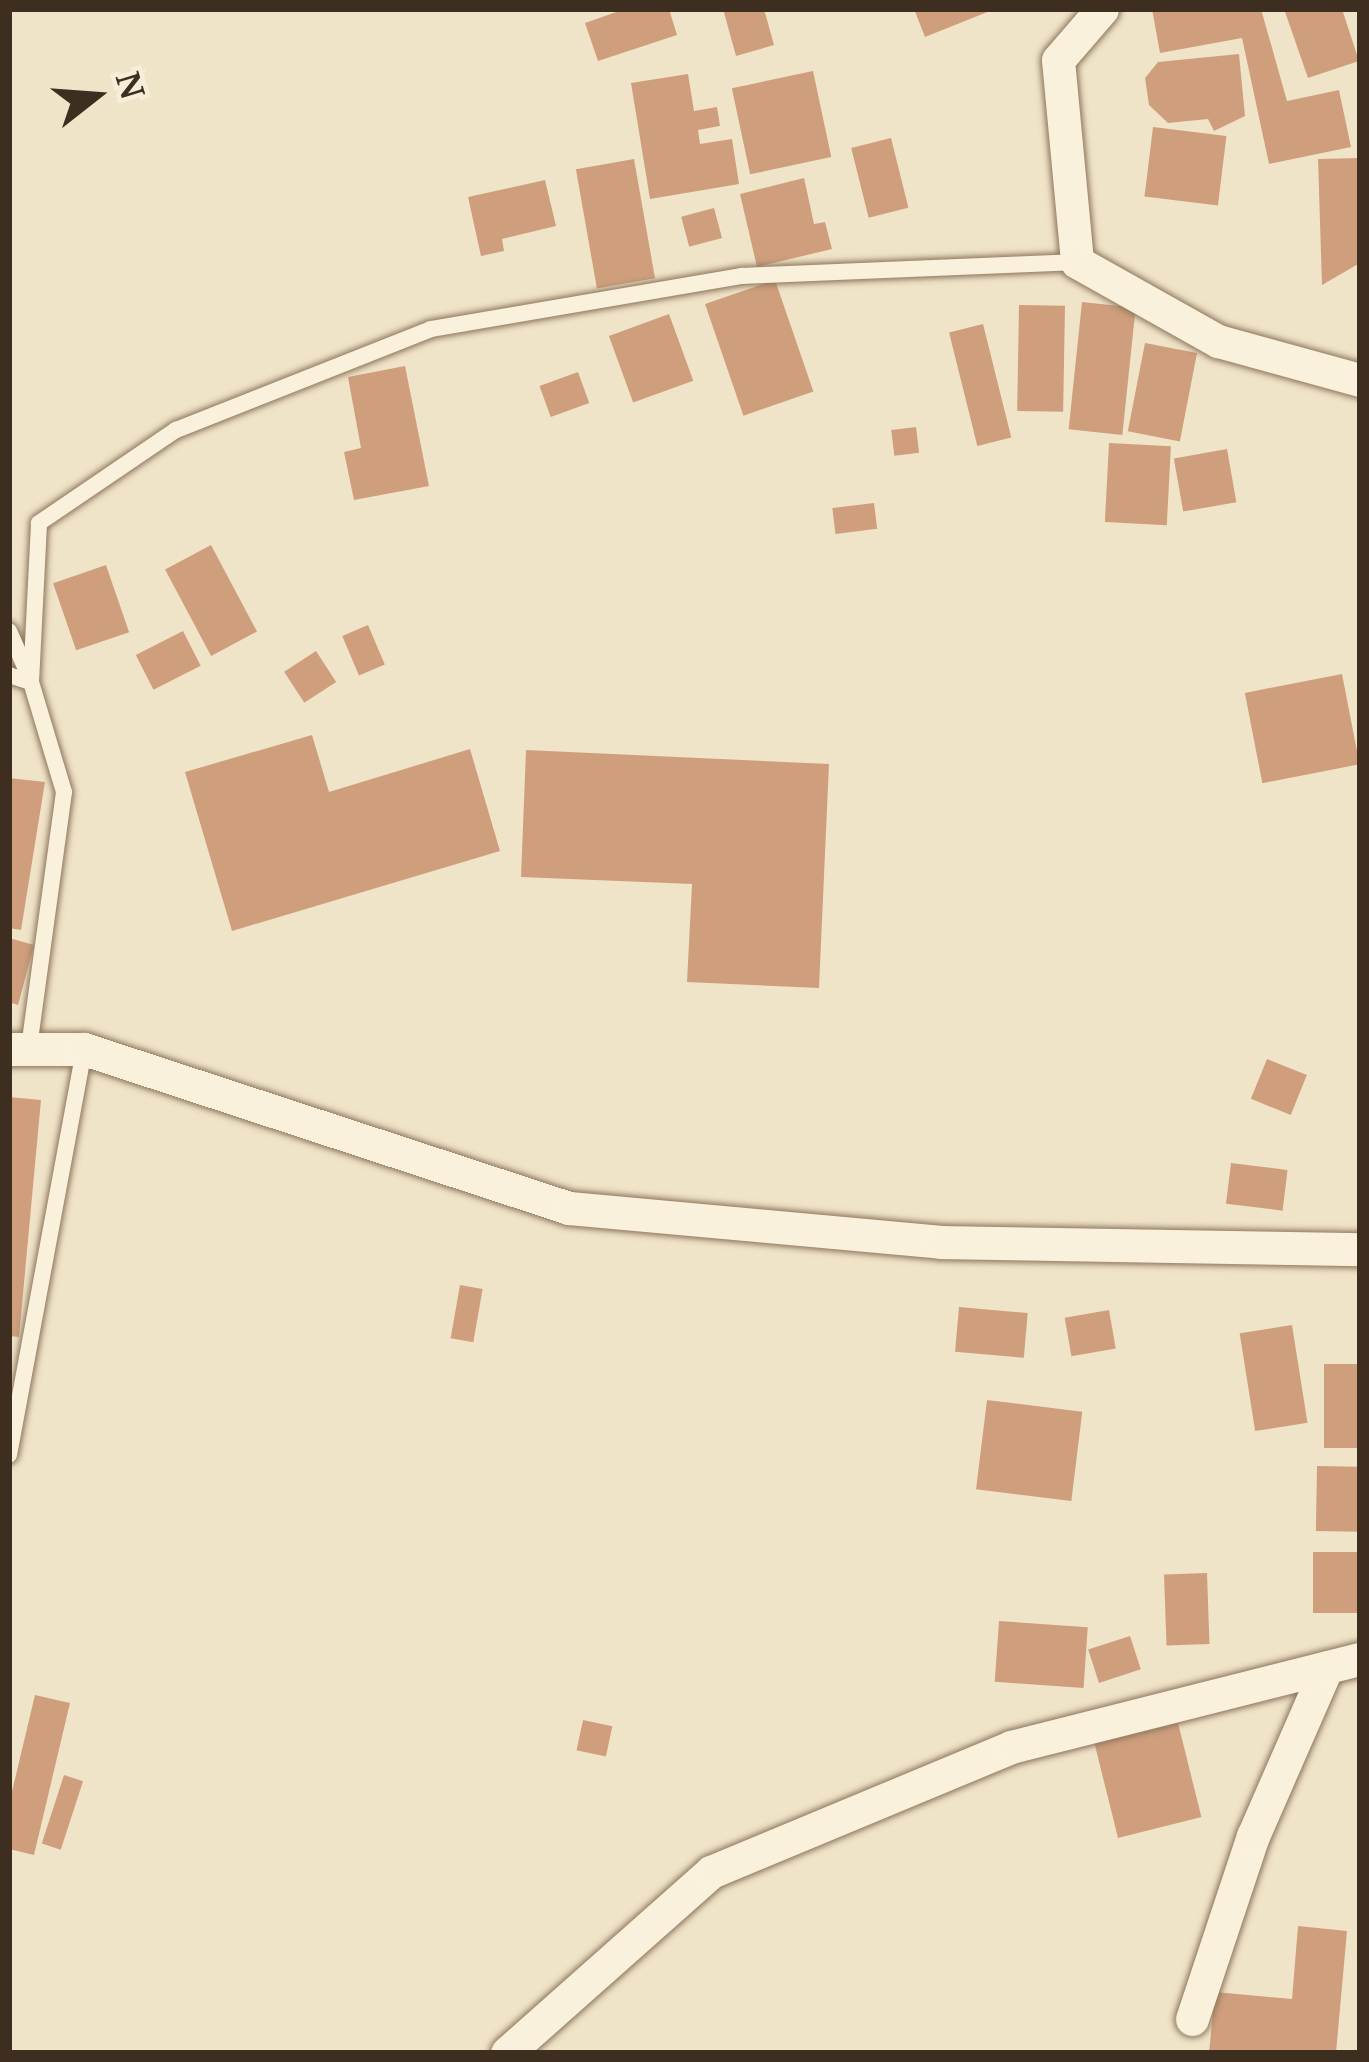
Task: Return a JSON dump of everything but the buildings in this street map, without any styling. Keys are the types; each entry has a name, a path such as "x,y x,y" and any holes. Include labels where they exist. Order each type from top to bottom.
{"street":[{"path":"1102,9 1058,60 1077,262 1218,341 1360,380"},
{"path":"19,1048 84,1049 569,1208 941,1241 1360,1249"},
{"path":"1192,2019 1253,1836 1344,1663"},
{"path":"508,2053 711,1872 1011,1747 1344,1663"}],"lane":[{"path":"32,682 39,523 198,422 430,329 742,276 1077,262"},
{"path":"9,631 32,682 64,792 19,1048"},
{"path":"9,675 32,682"},
{"path":"9,1455 84,1049"}]}
